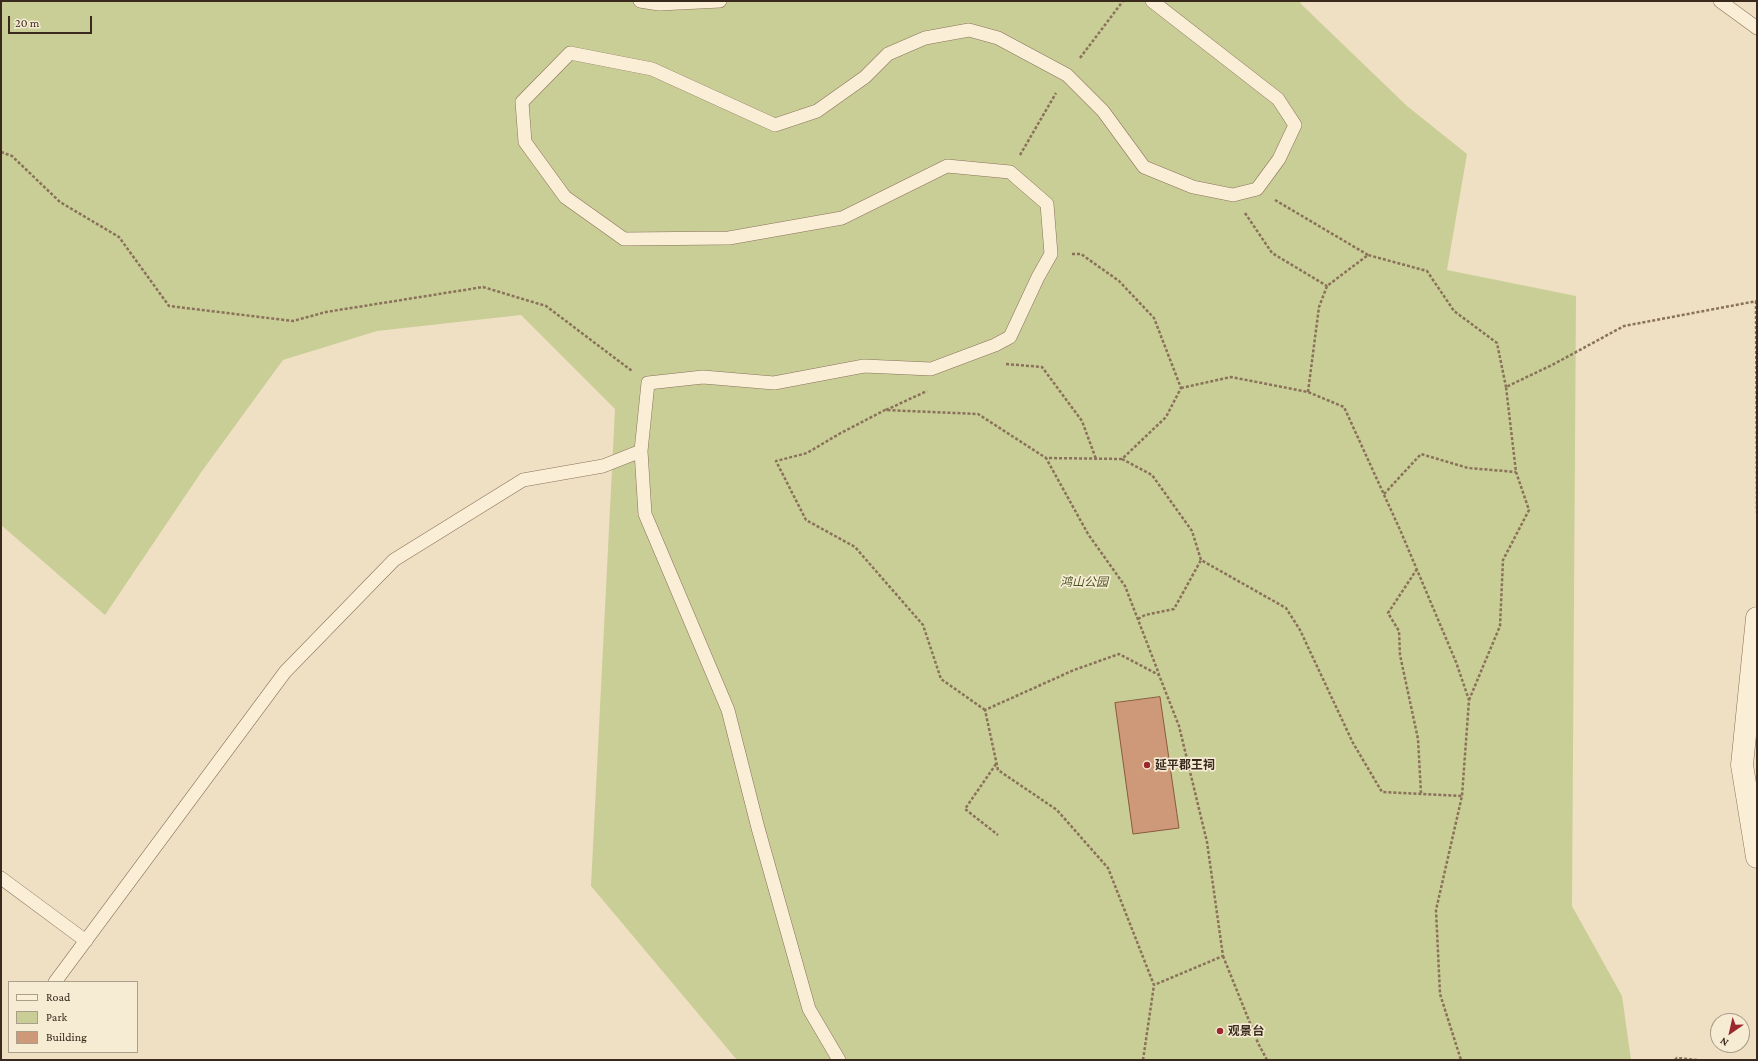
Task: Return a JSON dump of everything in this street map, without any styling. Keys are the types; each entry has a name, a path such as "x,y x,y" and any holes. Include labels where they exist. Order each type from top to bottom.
{"street":[{"path":"1757,618 1742,765 1757,857"}],"lane":[{"path":"640,1 659,4 720,1"},
{"path":"839,1060 809,1009 756,820 728,710 645,514 642,451 648,383 703,377 774,383 864,366 931,369 995,345 1010,337 1038,277 1051,254 1047,204 1010,172 947,166 842,218 729,238 624,239 565,197 525,142 522,102 570,53 652,69 775,125 817,111 865,77 888,54 925,38 969,30 998,38 1066,75 1103,111 1144,167 1193,187 1233,195 1256,189 1279,159 1295,125 1278,99 1152,1"},
{"path":"1720,1 1757,28"},
{"path":"56,981 285,672 394,560 523,480 604,466 642,451"},
{"path":"1,878 86,940"}],"path":[{"path":"1,152 12,156 60,202 119,237 169,306 292,321 326,312 483,287 546,306 648,383"},
{"path":"1256,189 1368,254 1427,271 1454,311 1497,343 1506,387 1516,472 1529,510 1503,560 1500,626 1469,700 1462,796 1436,910 1440,994 1461,1060"},
{"path":"1233,195 1272,253 1327,286"},
{"path":"1051,254 1081,254 1119,281 1154,318 1181,388 1166,417 1122,459"},
{"path":"1308,392 1319,307 1327,286 1368,254"},
{"path":"1506,387 1554,364 1624,326 1756,301 1757,513"},
{"path":"1004,364 1042,367 1082,420 1096,459"},
{"path":"1181,388 1231,377 1308,392 1344,407 1417,569 1456,662 1469,700"},
{"path":"933,388 885,410 807,453 776,461 806,520 855,547 924,625 941,679 984,710 998,770 1057,810 1108,868 1154,985 1143,1060"},
{"path":"885,410 978,414 1046,458 1088,534 1126,586 1179,726 1207,842 1223,956 1258,1043 1267,1060"},
{"path":"1384,494 1421,454 1468,468 1516,472"},
{"path":"1046,458 1122,459 1152,475 1192,531 1201,560 1286,608 1300,630 1353,743 1382,792 1420,792 1462,796"},
{"path":"1138,619 1174,609 1201,560"},
{"path":"1417,569 1388,613 1399,630 1400,655 1418,739 1420,792"},
{"path":"984,710 1074,670 1119,654 1159,674"},
{"path":"996,763 965,809 998,835"},
{"path":"1154,985 1223,956"},
{"path":"1675,1060 1677,1058 1697,1060"}],"green space":[{"name":"鸿山公园","path":"1,1 1300,1 1301,4 1407,106 1467,154 1447,270 1576,296 1572,906 1622,996 1631,1060 737,1060 591,886 615,409 521,315 377,331 283,360 202,471 105,615 1,525"}],"building":[{"name":"延平郡王祠","path":"1160,697 1179,828 1133,834 1115,703"}],"place":[{"name":"延平郡王祠","path":"1147,765"},
{"name":"观景台","path":"1220,1031"}]}
